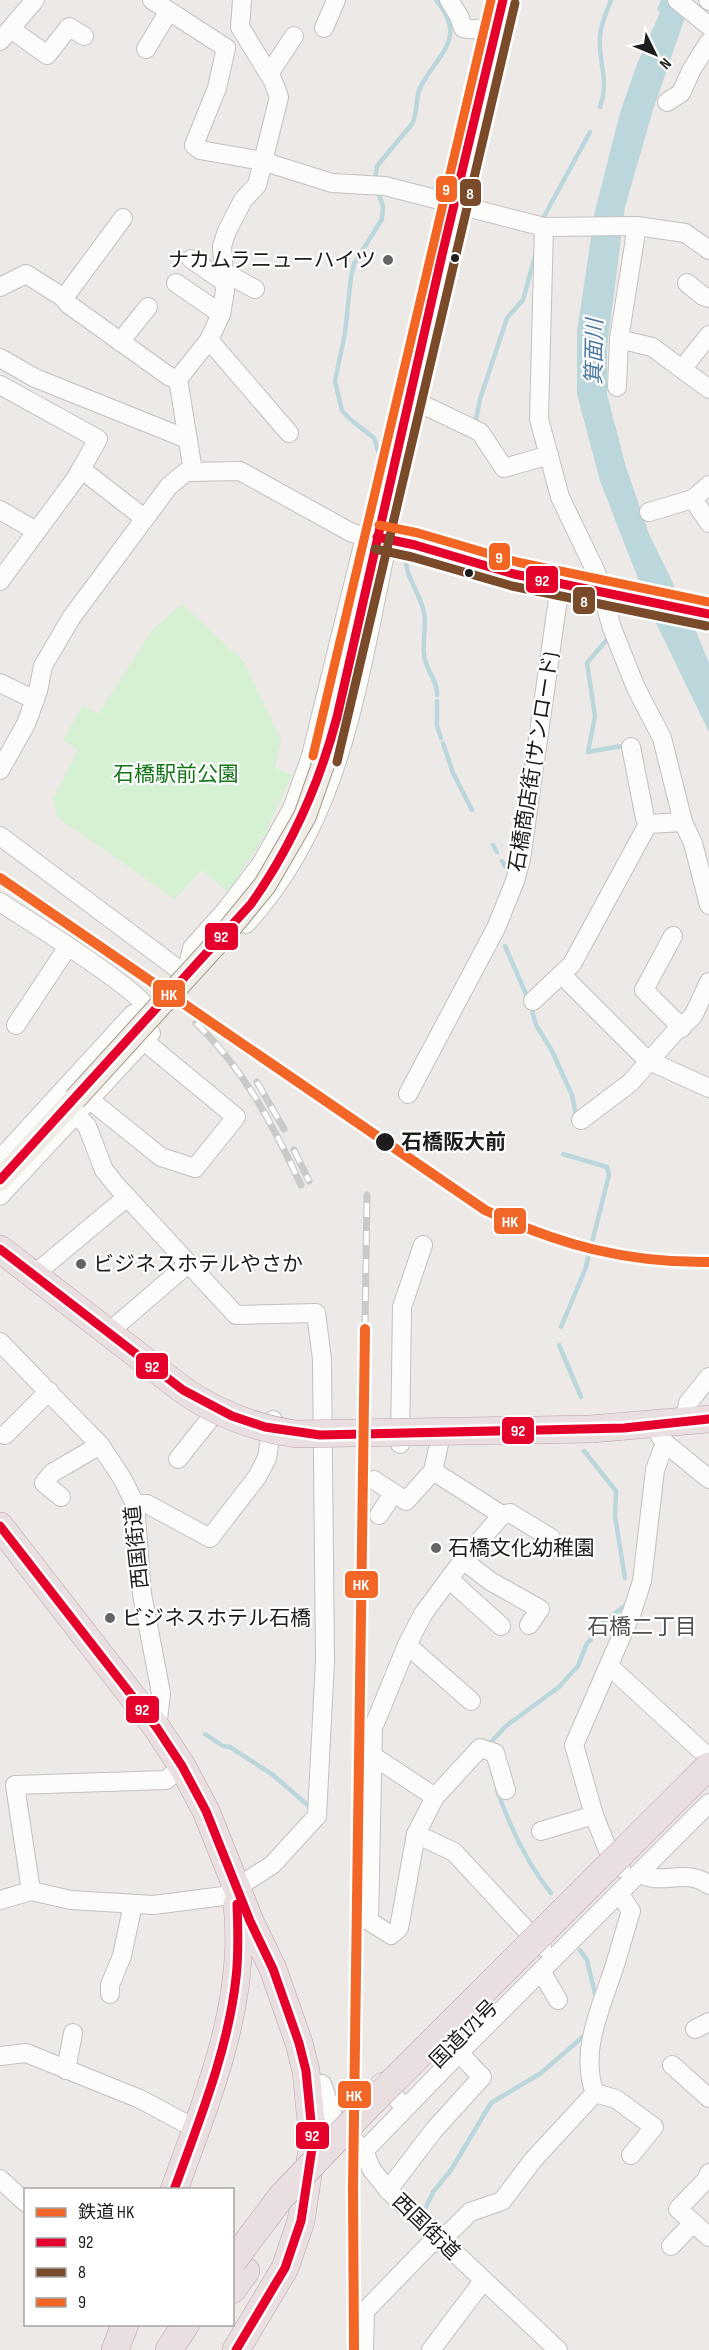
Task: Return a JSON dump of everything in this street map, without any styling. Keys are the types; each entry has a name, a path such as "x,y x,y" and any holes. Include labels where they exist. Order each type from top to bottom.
{"highway":[{"path":"4,1252 206,1406 231,1418 277,1432 296,1434 589,1428 698,1414"},
{"path":"0,1526 158,1728 183,1766 206,1811 236,1887 273,1969 299,2043 306,2071 316,2092 313,2142 301,2222 285,2268 237,2350"},
{"name":"国道171号","path":"236,2271 281,2197 708,1757"},
{"name":"国道171号","path":"236,2271 374,2123 709,1789"},
{"path":"175,2188 222,2052 231,2010 240,1924 236,1887"},
{"path":"235,1976 245,1966 262,1964 273,1969"},
{"path":"116,2350 125,2326"},
{"path":"169,2350 185,2326"},
{"path":"190,2350 206,2326"}],"main road":[{"path":"0,1180 80,1105 220,940 265,885 305,816 337,717 409,398 503,0"}],"street":[{"path":"35,0 5,35 47,55 69,27 84,36"},
{"path":"152,0 226,48 217,88 194,145 200,150 262,161 332,183 385,186 454,206 544,227 634,226 684,233 708,247"},
{"path":"193,471 178,379 209,339 221,314 225,291 222,246 243,200 257,184 279,97 240,27 242,0"},
{"path":"324,28 336,0"},
{"path":"449,0 463,28 469,31 484,26 496,28"},
{"path":"667,102 681,93 709,39 677,0"},
{"path":"146,49 169,11"},
{"path":"268,74 294,36"},
{"path":"64,298 123,218"},
{"path":"617,387 619,339 634,226"},
{"path":"544,227 539,419 560,497 596,572 612,628 636,688 662,738 683,822 693,843 709,905"},
{"path":"191,259 223,276 255,289"},
{"path":"0,287 26,274 64,298 68,304 170,378 178,379"},
{"path":"176,283 221,314"},
{"path":"687,283 709,298"},
{"path":"120,342 148,307"},
{"path":"682,369 709,334"},
{"path":"209,339 289,433"},
{"path":"619,339 652,347 709,389"},
{"path":"0,358 35,378 187,439"},
{"path":"0,385 98,439 81,469 0,581"},
{"path":"409,398 480,432 504,468 549,455"},
{"path":"81,469 144,518"},
{"path":"0,770 21,734 35,700 43,666 71,618 169,486 186,472 240,471 352,533 415,545 560,585 709,614"},
{"path":"649,512 693,498 709,485"},
{"path":"693,498 709,523"},
{"path":"0,510 36,531"},
{"path":"186,975 192,948 250,879 292,809 314,747 363,545 377,537"},
{"path":"0,1159 133,1014 151,1011 186,975 210,963 272,894 306,841 337,763 386,550 377,537"},
{"name":"石橋商店街 (サンロード)","path":"408,1094 496,928 515,881 521,859 560,585"},
{"path":"0,683 35,700"},
{"path":"631,747 648,824"},
{"path":"648,824 683,822"},
{"path":"534,1001 572,963 648,824"},
{"path":"0,836 186,975"},
{"path":"250,879 272,894"},
{"path":"0,902 109,975 142,1000 151,1011 152,1032 80,1105 0,1196"},
{"path":"673,936 644,990 682,1028"},
{"path":"16,1025 67,948"},
{"path":"562,975 641,1054 709,1088"},
{"path":"581,1120 630,1083 674,1033 682,1028 693,1016 709,982"},
{"path":"80,1105 161,1157 195,1167 236,1117 144,1041"},
{"path":"0,1900 31,1892 71,1899 154,1905 223,1896 272,1865 317,1816 325,1661 322,1359 316,1313 236,1315 104,1170 80,1105"},
{"path":"42,1268 128,1197"},
{"path":"419,1444 410,1421 402,1307 423,1245"},
{"path":"4,1252 30,1260 42,1268 196,1385 227,1402 273,1418 305,1422 513,1418 663,1440 709,1430"},
{"path":"4,1252 20,1274 47,1300 182,1403 214,1421 259,1439 324,1446 513,1441 589,1428"},
{"path":"117,1325 188,1264"},
{"name":"西国街道","path":"0,1342 45,1395 122,1478 135,1504 142,1594 161,1693 158,1728"},
{"path":"709,1377 688,1403 698,1414 709,1407"},
{"path":"5,1435 45,1395"},
{"path":"178,1459 214,1421 227,1402"},
{"path":"135,1504 147,1504 210,1538 257,1477 267,1458 273,1418"},
{"path":"374,1480 406,1501 433,1471 447,1443 455,1418"},
{"path":"513,1418 513,1441"},
{"path":"400,1444 410,1421"},
{"path":"663,1440 709,1479"},
{"path":"595,2093 591,2084 590,2072 592,2036 631,1911 630,1882 609,1853 594,1815 574,1745 632,1612 642,1581 655,1470 663,1440"},
{"path":"61,1497 44,1483 52,1473 96,1448"},
{"path":"433,1471 502,1515"},
{"path":"379,1515 393,1494"},
{"path":"506,1790 495,1753 480,1749 435,1797 416,1834 399,1928 391,1935 369,1921 373,1728 407,1645 423,1614 463,1560 502,1515 510,1513 551,1538"},
{"path":"463,1560 490,1581 540,1609 530,1625"},
{"path":"449,1579 501,1626"},
{"path":"407,1645 471,1701"},
{"path":"406,2107 380,2084 528,1933 708,1757 609,1666"},
{"path":"374,1756 435,1797"},
{"path":"31,1892 7,1785 166,1780 183,1766"},
{"path":"364,2151 709,1803"},
{"path":"541,1831 594,1815"},
{"path":"416,1834 454,1852 528,1933 547,1965 558,2000"},
{"path":"630,1882 685,1875 709,1885"},
{"path":"110,1994 110,1985 122,1956 133,1904"},
{"path":"66,2070 73,2033"},
{"path":"388,2190 434,2130 482,2077 459,2053"},
{"path":"0,2056 26,2054 140,2099 196,2129"},
{"path":"672,2065 709,2098"},
{"name":"西国街道","path":"316,2092 334,2119 364,2151 372,2170 388,2190 444,2237 483,2281 558,2350"},
{"path":"595,2093 616,2099 659,2127 631,2155"},
{"path":"364,2350 365,2311 429,2245 444,2237 470,2212 502,2201 533,2160 595,2093"},
{"path":"709,2173 706,2180 678,2210 709,2237"},
{"path":"0,2179 24,2201"},
{"path":"671,2246 693,2223"},
{"path":"431,2350 483,2281"}],"green space":[{"name":"石橋駅前公園","path":"182,604 244,662 281,740 275,768 292,775 261,842 238,876 230,894 202,870 175,899 57,817 53,799 78,750 63,740 83,705 98,714 154,628"}],"water":[{"name":"箕面川","path":"661,0 691,0 653,110 625,207 607,348 607,394 626,467 649,534 693,624 709,663 709,732 653,617 600,481 577,394 577,332 595,211 620,113 637,64 660,13 657,9"}],"waterway":[{"path":"375,182 377,166 412,124 420,88 447,46 450,25 436,0"},
{"path":"600,107 604,88 600,32 611,0"},
{"path":"541,222 590,132"},
{"path":"378,191 383,207 382,219 354,264 345,333 335,381 342,411 374,438 381,460"},
{"path":"476,420 480,399 507,318 523,300 535,256"},
{"path":"406,556 410,578 424,613 424,654 437,695"},
{"path":"610,636 587,663 595,716 588,752 627,745"},
{"path":"437,701 437,726 441,738"},
{"path":"443,743 453,773 472,810"},
{"path":"493,845 497,852"},
{"path":"502,861 507,869"},
{"path":"505,946 530,1003 536,1025 552,1051 572,1095 576,1115"},
{"path":"561,1327 585,1270 609,1175 607,1167 563,1154"},
{"path":"559,1345 581,1397"},
{"path":"584,1451 616,1491 615,1516 625,1578"},
{"path":"490,1743 506,1726 559,1687 578,1666 596,1628 627,1604"},
{"path":"205,1734 273,1775 311,1808"},
{"path":"497,1790 520,1844 551,1893"},
{"path":"580,1950 587,1960 596,1998"},
{"path":"422,2216 433,2192 451,2170 491,2103 541,2073 585,2035"}],"railway":[{"path":"196,1023 229,1059 256,1099 301,1185"},
{"path":"257,1082 284,1129"},
{"path":"294,1150 309,1181"},
{"path":"365,1329 367,1195"}],"rail line":[{"name":"HK","path":"0,878 485,1210 540,1233 594,1249 650,1259 709,1262"},
{"name":"HK","path":"354,2350 353,2187 365,1329"}],"transit line":[{"name":"9","path":"313,756 491,0"},
{"name":"92","path":"0,1180 251,904 279,860 313,791 337,717 442,255 503,0"},
{"name":"8","path":"337,762 515,3"},
{"name":"9","path":"379,525 418,533 517,562 709,602"},
{"name":"92","path":"377,537 415,545 514,574 709,614"},
{"name":"8","path":"375,549 412,557 512,586 707,626"},
{"name":"92","path":"0,1249 183,1390 232,1416 265,1427 320,1435 624,1428 709,1419"},
{"name":"92","path":"0,1526 157,1728 182,1766 206,1811 250,1921 273,1969 299,2043 306,2071 313,2142 301,2221 285,2268 236,2350"},
{"name":"92","path":"175,2188 211,2086 232,2005 237,1969 237,1904"}],"place":[{"name":"ナカムラニューハイツ","path":"388,260"},
{"name":"石橋阪大前","path":"385,1142"},
{"name":"ビジネスホテルやさか","path":"81,1264"},
{"name":"石橋文化幼稚園","path":"436,1548"},
{"name":"ビジネスホテル石橋","path":"110,1618"}],"district":[{"name":"石橋二丁目","path":"642,1627"}]}
